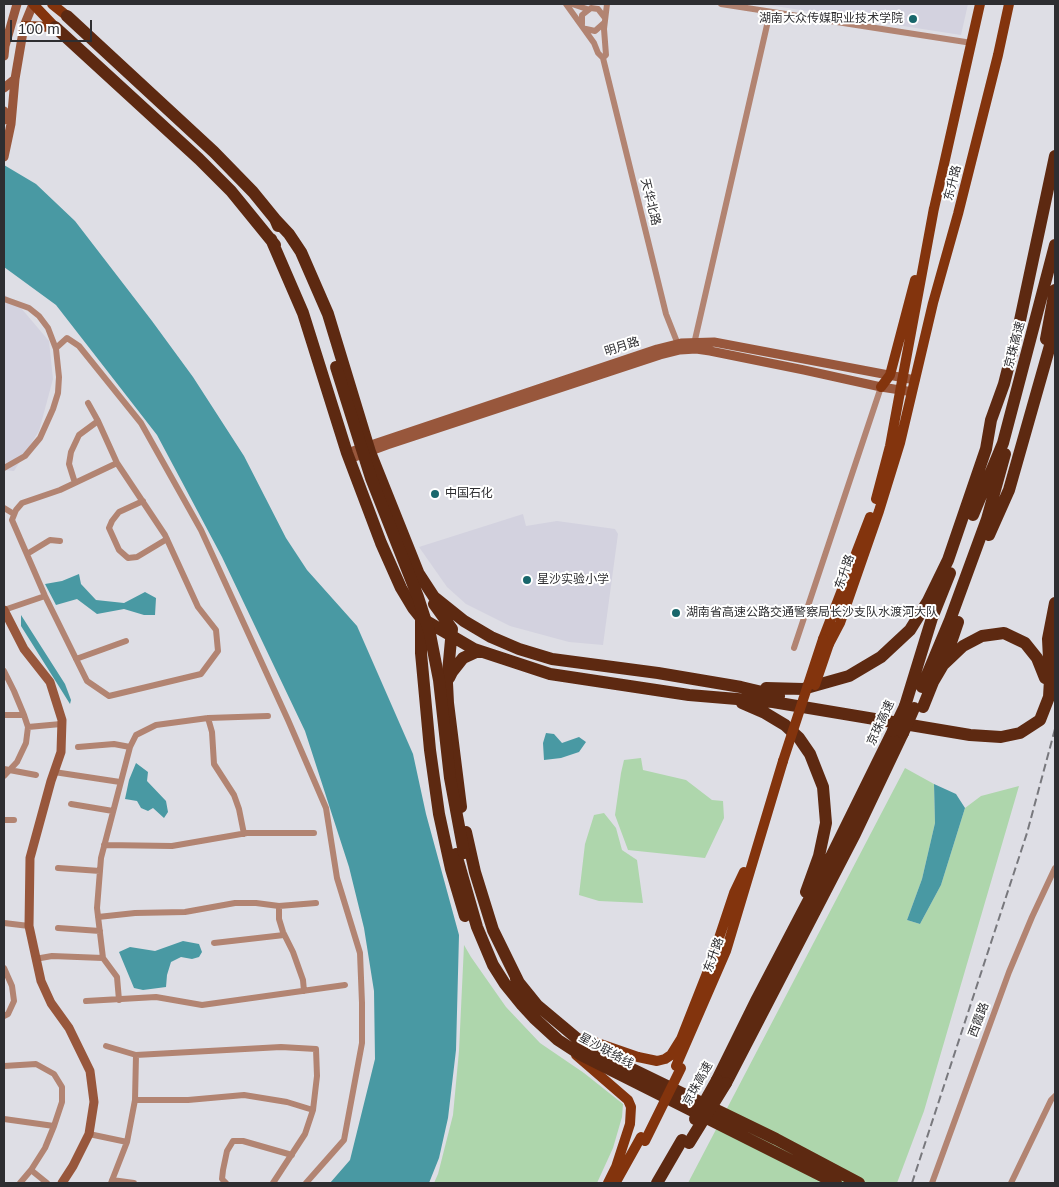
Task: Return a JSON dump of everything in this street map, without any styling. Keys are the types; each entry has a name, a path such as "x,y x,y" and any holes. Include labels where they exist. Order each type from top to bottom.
{"highway":[{"path":"64,10 214,152 253,192 274,219 289,234 301,252 328,314 369,448 426,592 452,629 447,682 460,801 475,872 493,930 520,985"},
{"path":"55,27 199,159 231,191 271,239 298,280 333,369 371,478 418,597 430,634 439,680 460,854 484,924 506,966 567,1039 776,1140 858,1183"},
{"path":"967,531 970,511 984,468 1004,384 1055,156"},
{"path":"274,219 299,265 316,304 333,369"},
{"path":"271,239 304,313 348,456 381,543 401,588 412,608 421,618 452,637 482,652 550,674 689,695 773,702 970,735 1001,737 1020,733 1040,720 1049,697 1048,638 1055,603"},
{"name":"京珠高速","path":"914,707 932,618 1002,443 1055,245"},
{"name":"京珠高速","path":"657,1183 686,1142 722,1082 855,834 914,707 950,620 987,519 1055,279"},
{"path":"975,551 1027,428 1055,290"},
{"path":"914,707 943,665 984,547 1009,490 1055,328"},
{"path":"740,687 803,689 848,676 881,657 910,630 928,601 948,560 973,490 986,449 991,420 1004,384"},
{"path":"419,574 434,597 464,621 491,637 519,650 552,659 658,673 982,732 1004,732 1023,724 1037,712 1044,695 1045,676 1037,658 1025,643 1004,633 982,636 963,646 943,665"},
{"path":"421,618 421,653 430,750 444,839 469,929 482,956 505,984"},
{"path":"447,682 463,658 476,652 482,652"},
{"path":"728,698 765,713 785,725 799,738 810,754 823,787 826,822 819,856 807,890 757,999"},
{"name":"京珠高速","path":"722,1082 757,999 826,867 902,731"},
{"name":"星沙联络线","path":"460,854 477,927 494,965 505,984 534,1018 567,1039 580,1055 836,1183"},
{"name":"京珠高速","path":"666,1183 686,1142"}],"main road":[{"path":"33,4 55,27"},
{"path":"52,4 64,10"},
{"name":"东升路","path":"881,387 890,375 934,208 980,4"},
{"name":"东升路","path":"826,641 840,624 900,443 933,303 958,214 1009,4"},
{"path":"24,26 55,27"},
{"name":"东升路","path":"679,1067 726,951 753,856 874,507 890,446 934,208"},
{"name":"东升路","path":"620,1183 705,1015 729,952 785,763"},
{"path":"567,1039 657,1061 671,1055 684,1030 734,893 753,856"},
{"path":"567,1039 594,1072 628,1100 631,1107 627,1133 616,1167 608,1183"},
{"name":"东升路","path":"615,1183 643,1139"}],"street":[{"path":"4,56 4,47 17,4"},
{"path":"4,157 11,124 14,79 24,26 33,4"},
{"path":"566,4 603,58 606,55 605,21 607,4"},
{"path":"572,4 587,9"},
{"path":"721,4 972,43"},
{"path":"583,27 582,15 587,9 597,6 602,12 605,21"},
{"path":"682,348 695,342 770,12"},
{"path":"583,27 595,31 605,21"},
{"name":"天华北路","path":"603,58 666,314 682,348"},
{"path":"4,88 14,79"},
{"path":"4,111 4,117"},
{"path":"4,299 29,308 39,316 48,328 56,348 59,377 58,393 48,423 37,442 25,456 4,468"},
{"path":"56,348 67,338 79,346 141,423 201,530 282,705 326,808 337,878 360,953 362,1043 344,1140 306,1183"},
{"name":"明月路","path":"348,456 682,348 695,342 714,342 915,380"},
{"name":"明月路","path":"682,348 703,350 912,392"},
{"path":"794,648 881,387"},
{"path":"88,403 117,463 167,539 198,607 216,630 218,651 201,674 109,696 87,681 45,596 12,520 22,503 60,490 117,463"},
{"path":"75,483 69,464 71,452 78,435 98,421"},
{"path":"143,501 119,512 112,521 109,528 119,550 128,558 137,557 167,539"},
{"path":"4,508 14,514"},
{"path":"27,554 50,540 60,542"},
{"path":"45,596 4,610 24,649 50,682 62,724 61,752 30,858 29,926 41,981 51,1004 69,1028 90,1071 94,1102 88,1134 74,1166 62,1183"},
{"path":"76,659 126,641"},
{"path":"4,671 28,727 23,749 17,762 7,769 4,776"},
{"path":"4,715 24,715"},
{"path":"119,1000 117,977 103,958 97,908 104,845 130,747 136,735 156,726 208,718 268,716"},
{"path":"208,718 212,732 214,764 234,795 244,834"},
{"path":"28,727 62,724"},
{"path":"78,748 114,744 130,747"},
{"path":"7,769 36,775"},
{"path":"54,772 120,782"},
{"path":"71,804 113,811"},
{"path":"4,820 14,820"},
{"path":"104,845 172,846 244,834 314,833"},
{"path":"58,868 100,871"},
{"name":"西霞路","path":"932,1183 1006,981 1032,916 1055,868"},
{"path":"98,917 135,913 185,912 235,903 279,906 316,902"},
{"path":"279,906 279,919 303,980 304,991"},
{"path":"4,923 29,926"},
{"path":"58,928 100,930"},
{"path":"214,943 284,934"},
{"path":"35,959 52,956 103,958"},
{"path":"4,968 12,986 14,1002 8,1014 4,1016"},
{"path":"86,1001 156,996 202,1005 345,985"},
{"path":"106,1046 136,1055 281,1047 316,1049 317,1076 312,1110 305,1134 274,1183"},
{"path":"134,1183 111,1182 127,1142 135,1100 136,1055"},
{"path":"4,1066 36,1064 54,1074 62,1087 62,1102 45,1148 20,1183"},
{"path":"135,1100 188,1100 244,1096 287,1102 312,1110"},
{"path":"1011,1183 1051,1100 1055,1096"},
{"path":"4,1119 54,1126"},
{"path":"88,1134 127,1142"},
{"path":"226,1183 222,1179 223,1170 227,1151 233,1141 243,1140 292,1155"},
{"path":"31,1170 47,1183"}],"shaded area":[{"name":"湖南大众传媒职业技术学院","path":"762,4 968,4 961,35"},
{"path":"4,294 21,308 49,341 53,379 39,431 14,471 4,470"},
{"name":"星沙实验小学","path":"523,514 526,526 557,521 615,529 618,534 603,645 569,642 510,626 466,604 447,587 419,547"}],"green space":[{"path":"641,758 643,770 686,780 712,800 723,801 724,818 705,858 628,850 615,815 624,760"},
{"path":"905,768 934,784 935,823 922,879 907,920 920,924 941,885 965,808 981,796 1019,786 924,1111 897,1183 688,1183"},
{"path":"604,813 616,828 622,850 637,860 643,903 599,901 579,895 585,844 594,815"},
{"path":"464,945 506,1007 540,1043 584,1073 623,1104 622,1117 613,1148 597,1183 434,1183 453,1115 459,1051"}],"water":[{"path":"4,165 36,184 75,221 193,377 244,456 286,538 307,570 357,626 413,754 426,814 459,935 456,1050 448,1118 439,1158 429,1183 330,1183 350,1160 375,1059 374,991 364,928 349,867 305,731 222,557 157,435 56,305 4,267"},
{"path":"79,574 81,584 96,600 124,603 145,592 156,598 155,615 144,615 124,609 97,614 77,599 56,605 45,584 62,581"},
{"path":"21,615 65,684 71,700 70,704 21,626"},
{"path":"546,733 554,734 562,743 579,737 586,742 579,752 561,758 544,760 543,743"},
{"path":"136,763 148,772 147,781 166,801 168,812 164,818 153,808 148,811 141,808 137,801 125,799 129,780"},
{"path":"934,784 956,794 965,808 941,885 920,924 907,920 922,879 935,823"},
{"path":"183,941 199,944 202,952 199,957 192,959 181,957 171,962 166,987 143,990 134,988 119,952 130,947 155,951"}],"railway":[{"path":"912,1183 1027,833 1055,729"}],"place":[{"name":"湖南大众传媒职业技术学院","path":"913,19"},
{"name":"中国石化","path":"435,494"},
{"name":"星沙实验小学","path":"527,580"},
{"name":"湖南省高速公路交通警察局长沙支队水渡河大队","path":"676,613"}]}
